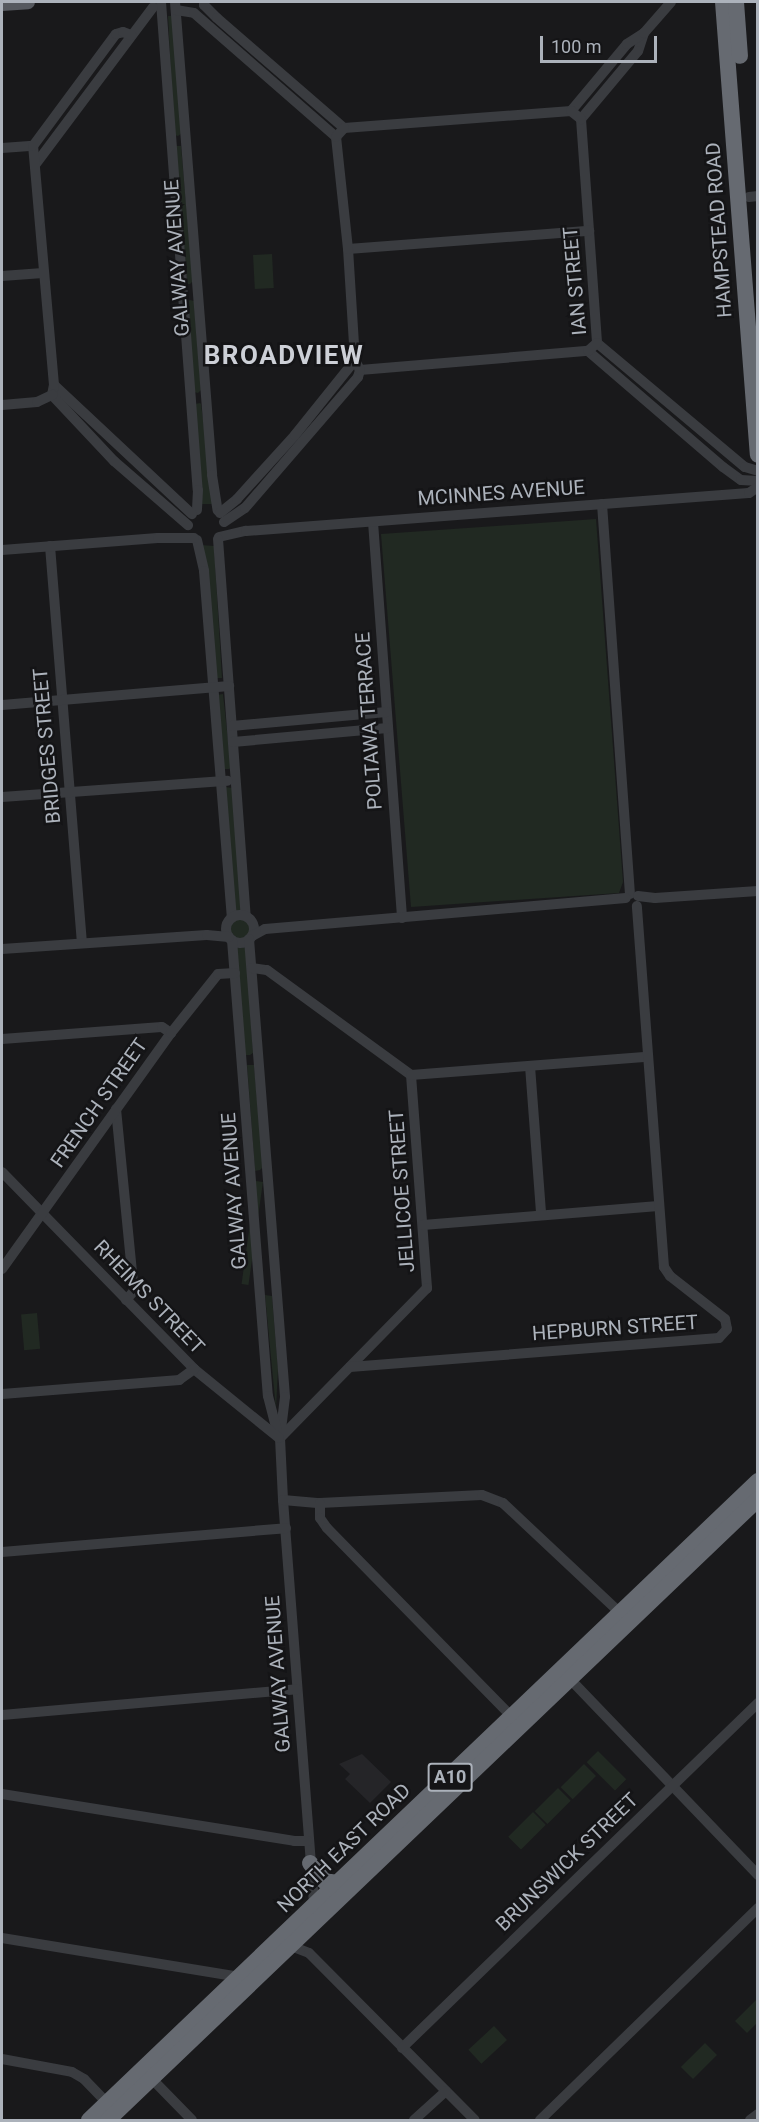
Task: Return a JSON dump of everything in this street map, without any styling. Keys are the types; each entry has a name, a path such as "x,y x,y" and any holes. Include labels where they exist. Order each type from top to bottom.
{"highway":[{"name":"HAMPSTEAD ROAD","path":"723,2 748,197 758,311"},
{"name":"HAMPSTEAD ROAD","path":"736,2 748,197 758,455"},
{"name":"NORTH EAST ROAD","path":"147,2073 291,1946 339,1883 512,1717 565,1674 620,1613 758,1481"},
{"name":"NORTH EAST ROAD","path":"89,2121 111,2112 240,1977 316,1913 565,1674 758,1499"},
{"path":"310,1863 324,1881 339,1883"}],"main road":[{"path":"2,4 28,2"}],"street":[{"path":"204,2 204,5 217,18 340,133 358,377 245,508 236,521 241,530"},
{"path":"571,111 627,44 644,33 671,2"},
{"path":"35,165 154,3"},
{"name":"GALWAY AVENUE","path":"154,3 162,18 198,490 194,512"},
{"path":"175,6 194,13 340,133 571,111 581,119 638,51 644,33"},
{"name":"GALWAY AVENUE","path":"175,6 212,476 222,518"},
{"path":"131,35 123,32 116,34 33,146 53,390 114,460 188,526 196,539 204,571 232,918 229,935"},
{"name":"IAN STREET","path":"581,119 597,343 745,467 758,471"},
{"path":"2,148 33,146"},
{"path":"348,249 589,231"},
{"path":"2,276 43,273"},
{"path":"2,550 166,538 196,539 208,543 218,538 222,518 237,499 357,365 588,351 597,343"},
{"name":"IAN STREET","path":"588,351 723,467 741,480 758,481"},
{"path":"53,390 194,512"},
{"path":"2,405 37,402 53,390"},
{"name":"MCINNES AVENUE","path":"218,538 241,530 750,493 758,487"},
{"path":"423,1225 658,1206 630,879 602,504"},
{"path":"166,538 188,526 194,512 208,507 222,518"},
{"path":"222,518 245,508"},
{"path":"176,516 179,527 177,534"},
{"name":"MCINNES AVENUE","path":"222,518 241,530"},
{"name":"POLTAWA TERRACE","path":"373,522 402,918"},
{"name":"GALWAY AVENUE","path":"218,538 285,1397 279,1438"},
{"name":"BRIDGES STREET","path":"50,546 82,943"},
{"path":"2,705 229,686"},
{"path":"232,726 386,712"},
{"path":"233,742 387,728"},
{"path":"2,797 236,780"},
{"path":"232,918 250,929 265,929 758,891"},
{"path":"2,950 207,934 229,935 243,942 250,929"},
{"name":"GALWAY AVENUE","path":"229,935 235,973 268,1396 279,1438 308,1841 316,1913"},
{"path":"252,968 267,970 411,1076 647,1057"},
{"name":"FRENCH STREET","path":"2,1269 171,1033 218,974 235,973"},
{"path":"2,1040 162,1027 171,1033"},
{"path":"530,1066 541,1214"},
{"name":"JELLICOE STREET","path":"279,1438 427,1288 411,1076"},
{"path":"116,1109 134,1291 126,1300"},
{"name":"RHEIMS STREET","path":"2,1172 194,1369 279,1438"},
{"name":"HEPBURN STREET","path":"350,1367 719,1338 727,1329 725,1319 670,1276 664,1267 658,1206"},
{"path":"2,1394 179,1380 194,1369"},
{"path":"283,1500 320,1503 482,1495 503,1503 620,1613"},
{"path":"320,1503 320,1518 327,1528 512,1717"},
{"path":"2,1552 286,1528"},
{"path":"565,1674 758,1875"},
{"path":"2,1715 297,1689"},
{"name":"BRUNSWICK STREET","path":"402,2048 758,1703"},
{"path":"2,1794 294,1841 308,1841"},
{"path":"540,2121 758,1908"},
{"path":"2,1938 240,1977"},
{"path":"291,1946 309,1953 475,2121"},
{"path":"2,2060 72,2072 84,2079 111,2112"},
{"path":"147,2073 192,2121"},
{"path":"414,2121 446,2091"},
{"path":"750,2121 758,2114"}],"shaded area":[{"path":"168,16 172,16 182,133 178,136 174,135"},
{"path":"176,146 181,146 193,281 190,284 187,284"},
{"path":"272,254 274,288 255,289 253,255"},
{"path":"188,301 194,301 201,390 198,393 194,392"},
{"path":"200,403 214,504 199,504 195,404"},
{"path":"596,519 623,882 619,893 411,907 381,534"},
{"path":"201,545 214,546 222,678 216,678"},
{"path":"223,694 231,768 229,769 224,769 217,695"},
{"path":"225,787 233,788 243,911 233,912"},
{"path":"240,919 247,922 250,929 247,936 240,939 233,936 230,929 233,922"},
{"path":"246,947 253,1053 250,1055 245,1055 235,948"},
{"path":"247,1065 254,1065 263,1167 255,1171"},
{"path":"256,1181 263,1182 248,1285 242,1284"},
{"path":"265,1295 272,1296 278,1369 276,1409"},
{"path":"37,1313 40,1349 24,1350 21,1314"},
{"path":"598,1751 626,1779 615,1791 587,1762"},
{"path":"362,1754 391,1782 370,1803 345,1779 350,1774 339,1764"},
{"path":"584,1764 596,1776 573,1799 561,1787"},
{"path":"558,1788 571,1801 547,1824 535,1811"},
{"path":"533,1812 546,1825 521,1849 508,1837"},
{"path":"757,1999 757,2023 747,2033 735,2021"},
{"path":"494,2026 507,2040 481,2064 468,2050"},
{"path":"705,2043 717,2055 693,2079 681,2067"}],"district":[{"name":"BROADVIEW","path":"284,356"}]}
